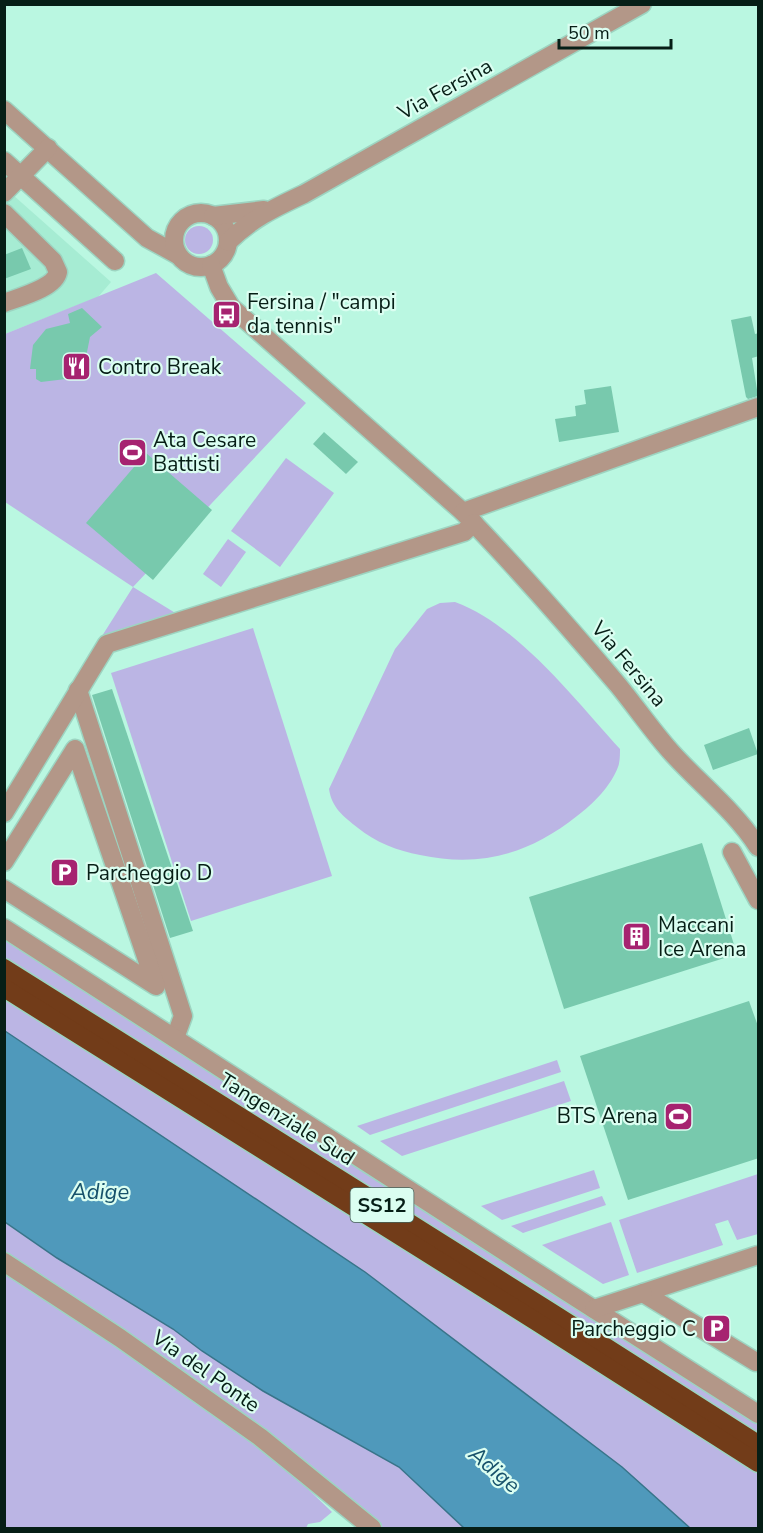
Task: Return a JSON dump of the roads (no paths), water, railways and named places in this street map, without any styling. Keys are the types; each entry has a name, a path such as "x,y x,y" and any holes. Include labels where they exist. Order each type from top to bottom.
{"highway":[{"name":"Tangenziale Sud","path":"4,968 759,1444"},
{"name":"Tangenziale Sud","path":"4,988 759,1463"}],"street":[{"name":"Via Fersina","path":"642,4 304,194 269,210 244,226 228,242 223,256 211,265 219,287 231,307 468,518 566,624 671,752 748,831 759,847"},
{"path":"4,110 147,238 193,266 211,265"},
{"path":"4,193 48,148"},
{"path":"4,161 115,261"},
{"name":"Via Fersina","path":"132,223 150,230 165,228 196,213 213,216 269,210"},
{"path":"4,213 53,261 58,272 57,278 51,284 4,303"},
{"path":"213,216 225,227 228,242"},
{"path":"178,255 174,247 174,237 181,222"},
{"path":"4,813 107,644 464,532 468,518 759,407"},
{"path":"78,690 183,1016 175,1038"},
{"path":"4,862 75,749 156,986 4,889"},
{"path":"20,787 43,800"},
{"path":"732,852 759,900"},
{"path":"4,928 759,1414"},
{"path":"594,1309 759,1255"},
{"name":"Via del Ponte","path":"4,1262 120,1338 260,1437 372,1528"},
{"path":"644,1293 756,1362 759,1361"}],"water":[{"name":"Adige","path":"5,1031 365,1272 622,1467 690,1528 464,1528 399,1467 263,1391 173,1329 57,1258 5,1222"}],"place":[{"name":"Fersina / \"campi da tennis\"","path":"226,314"},
{"name":"Contro Break","path":"77,367"},
{"name":"Ata Cesare Battisti","path":"132,452"},
{"name":"Parcheggio D","path":"65,873"},
{"name":"Maccani Ice Arena","path":"637,937"},
{"name":"BTS Arena","path":"679,1116"},
{"name":"Parcheggio C","path":"717,1329"}]}
